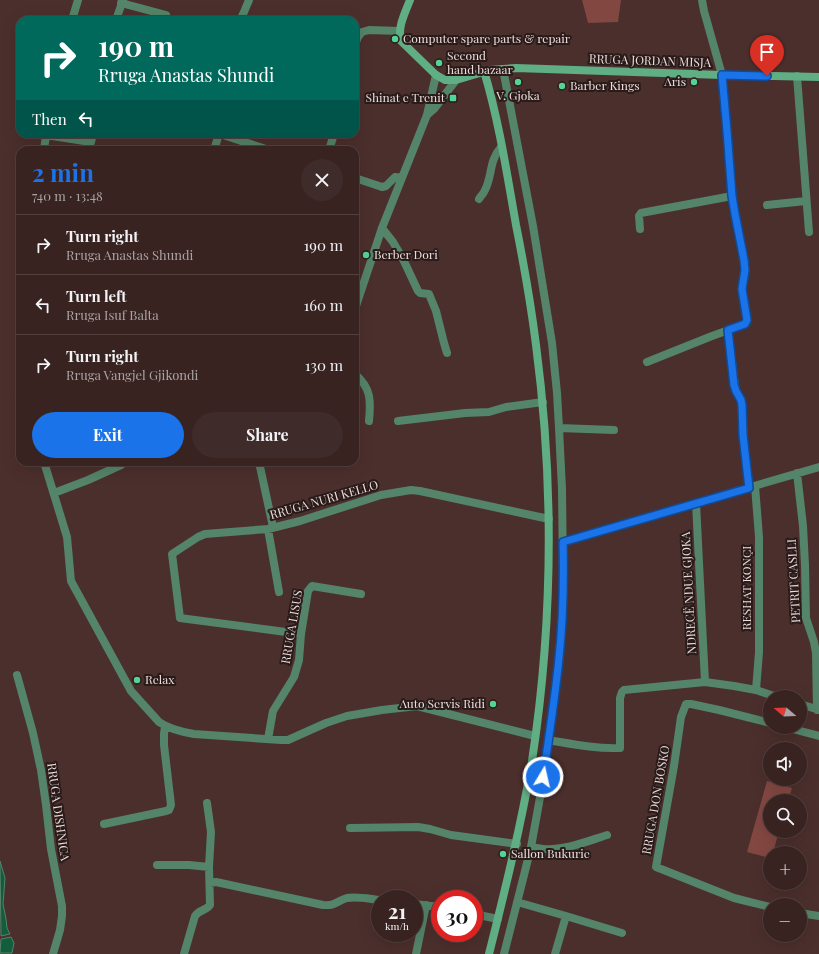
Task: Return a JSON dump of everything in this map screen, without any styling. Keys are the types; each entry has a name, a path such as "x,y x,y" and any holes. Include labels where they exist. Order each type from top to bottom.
{"street":[{"path":"73,16 78,0"},
{"path":"242,16 249,0"},
{"path":"410,0 400,31 401,41 436,75 445,80 456,80"},
{"path":"647,362 745,324 746,322 742,289 745,270 732,196 722,75 702,0"},
{"path":"117,16 122,2 166,15"},
{"path":"359,36 362,32 369,30 400,31"},
{"name":"RRUGA JORDAN MISJA","path":"456,80 484,71 516,68 819,77"},
{"path":"503,69 530,211 552,343 559,428 563,542 562,622 548,740 531,847 504,954"},
{"path":"484,71 489,87 501,147 532,314 542,402 548,480 549,520 548,589 545,640 541,690 535,736 517,844 489,954"},
{"path":"359,297 382,228 427,115 436,75"},
{"path":"797,76 809,232"},
{"path":"427,115 434,109 456,80"},
{"path":"65,138 91,142 92,138"},
{"path":"232,138 258,146"},
{"path":"479,199 487,185 496,153 501,147"},
{"path":"359,179 382,187 386,186 395,177 402,178"},
{"path":"640,230 639,216 641,213 732,196"},
{"path":"767,205 806,201"},
{"path":"382,228 393,242 403,259 420,294 429,294 436,311 447,353"},
{"name":"RESHAT KONÇI","path":"728,330 734,385 742,405 744,443 759,537 759,652 756,690"},
{"path":"359,377 367,387 370,406 370,421"},
{"path":"398,421 465,413 489,412 506,407 542,402"},
{"path":"559,428 614,430"},
{"path":"45,466 68,537 71,581 131,691 159,722 165,726 194,734 288,740 326,723 347,716 417,706 535,736"},
{"path":"54,493 119,466"},
{"path":"260,466 271,528 279,592"},
{"path":"563,542 819,467"},
{"name":"PETRIT CASLLI","path":"797,474 803,526 806,618 816,653 818,710"},
{"name":"RRUGA NURI KELLO","path":"301,634 180,618 172,554 205,534 271,528 300,521 381,495 411,490 549,520"},
{"name":"NDRECË NDUE GJOKA","path":"696,503 705,682"},
{"name":"RRUGA LISUS","path":"268,739 275,705 294,677 299,660 301,634 308,591 312,586 361,594"},
{"name":"RRUGA DISHNICA","path":"16,675 33,733 41,770 51,849 62,906 60,930 53,954"},
{"path":"548,740 593,747 620,748 620,698 624,690 705,682 763,692"},
{"name":"RRUGA DON BOSKO","path":"763,721 719,710 686,704 682,717 656,868 734,898 763,905"},
{"path":"807,706 818,710"},
{"path":"104,824 166,811 170,808 171,805 164,745 165,726"},
{"path":"807,733 819,736"},
{"path":"184,954 195,916 198,912 209,908 210,906 209,867 211,832 207,802"},
{"path":"350,828 418,827 451,835 517,844"},
{"path":"531,847 553,850 607,835"},
{"path":"157,864 209,867"},
{"path":"210,883 216,882 330,906 346,898 353,897 371,899"},
{"path":"517,902 622,933"},
{"path":"423,905 431,906"},
{"path":"416,954 426,905"},
{"path":"807,914 819,916"},
{"path":"483,916 498,919"},
{"path":"556,954 566,916"}],"shaded area":[{"path":"582,0 621,0 618,22 588,23"},
{"path":"766,786 785,786 792,788 790,794 763,794"},
{"path":"763,795 763,838 777,838 775,846 763,846 763,856 747,852"},
{"path":"0,861 5,878 3,904 7,928 10,934 1,936"},
{"path":"11,937 14,943 12,953 0,953 1,939"}],"place":[{"name":"Computer spare parts & repair","path":"395,39"},
{"name":"Second hand bazaar","path":"439,63"},
{"name":"V. Gjoka","path":"518,82"},
{"name":"Aris","path":"694,82"},
{"name":"Barber Kings","path":"562,86"},
{"name":"Shinat e Trenit","path":"453,98"},
{"name":"Berber Dori","path":"366,255"},
{"name":"Relax","path":"137,680"},
{"name":"Auto Servis Ridi","path":"493,704"},
{"name":"Sallon Bukurie","path":"503,854"}],"route":[{"path":"543,777 559,657 563,608 563,542 749,488 744,451 742,405 734,385 728,330 745,324 747,320 742,289 745,270 744,260 732,196 722,75 767,76"}]}
